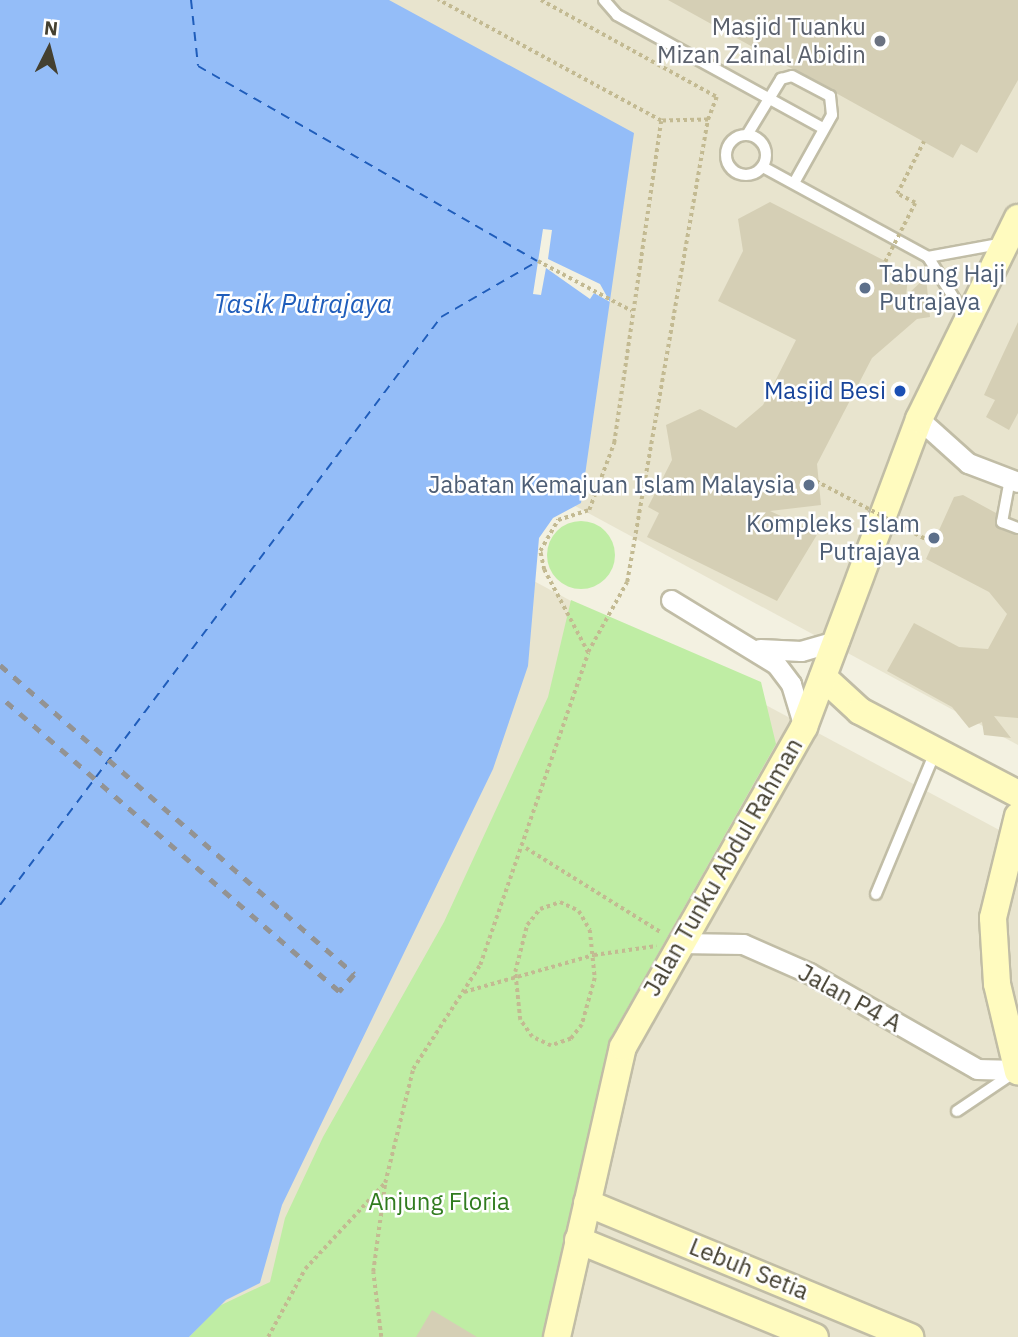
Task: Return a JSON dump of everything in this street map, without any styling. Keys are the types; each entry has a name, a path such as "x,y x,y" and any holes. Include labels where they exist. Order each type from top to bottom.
{"street":[{"name":"Jalan Tunku Abdul Rahman","path":"557,1337 623,1047 678,943 804,727 839,640 919,419 966,318 1018,218"},
{"path":"919,419 968,463 1014,480"},
{"path":"671,600 760,649 788,679 804,727"},
{"path":"760,649 801,651 839,640"},
{"path":"824,677 860,711 1018,794"},
{"path":"1018,816 993,918 997,984 1018,1071"},
{"name":"Jalan P4 A","path":"678,943 744,944 809,973 977,1069 1018,1071"},
{"name":"Lebuh Setia","path":"587,1203 910,1337"},
{"name":"Lebuh Setia","path":"578,1240 815,1337"}],"lane":[{"path":"604,0 617,15 824,129"},
{"path":"794,183 834,108 826,92 787,77 766,97 747,135 727,148 727,164 740,175 764,167 928,257 966,318"},
{"path":"747,135 762,142 764,167"},
{"path":"928,257 1005,243"},
{"path":"1014,480 1002,522 1018,528"},
{"path":"876,894 935,751"},
{"path":"957,1111 1018,1071"}],"path":[{"path":"438,0 661,121 708,120"},
{"path":"381,1337 373,1272 385,1183 413,1069 464,992 525,848 588,652 627,582 708,120 717,97 541,0"},
{"path":"588,652 544,570 540,551 558,520 589,510 614,443 661,121"},
{"path":"885,262 915,203 897,194 924,141"},
{"path":"538,261 633,311"},
{"path":"816,481 935,544"},
{"path":"525,848 678,943"},
{"path":"551,902 579,911 594,955 587,1014 560,1045 541,1044 524,1029 515,979 527,925 551,902"},
{"path":"464,992 594,955 678,943"},
{"path":"268,1337 305,1269 385,1183"}],"shaded area":[{"path":"293,0 1018,0 1018,745 490,460"},
{"path":"489,557 1018,840 1018,1337 73,1337"}],"green space":[{"path":"574,521 588,521 600,526 610,536 615,555 610,574 600,584 588,589 574,589 562,584 552,574 547,562 547,548 552,536 562,526"},
{"name":"Anjung Floria","path":"571,600 761,682 776,744 611,1037 546,1337 189,1337 219,1306 270,1282 285,1218 323,1137 444,922 548,697"}],"water":[{"name":"Tasik Putrajaya","path":"0,0 389,0 634,133 581,503 553,518 539,538 528,666 493,769 282,1205 260,1283 226,1300 189,1337 0,1337"}],"pier":[{"path":"543,229 552,230 548,259 600,284 610,302 594,293 590,299 546,268 541,295 533,294"}],"building":[{"name":"Masjid Tuanku Mizan Zainal Abidin","path":"668,0 1018,0 1018,80 977,153 961,144 953,158"},
{"path":"770,202 889,263 887,286 909,268 906,296 926,277 930,317 917,319 872,358 817,464 821,505 770,511 818,533 777,601 647,537 659,513 648,507 672,460 666,425 700,409 736,428 763,405 796,340 718,301 743,251 738,219"},
{"path":"1018,322 1018,413 1009,430 986,417 995,400 984,395"},
{"path":"963,495 996,513 997,527 1018,535 1018,718 994,716 1011,738 984,735 982,722 969,728 952,707 887,671 914,623 959,647 988,649 1007,614 989,592 926,559 954,497"},
{"path":"432,1310 477,1337 416,1337"}],"ferry route":[{"path":"191,0 198,66 537,261"},
{"path":"0,905 441,317 538,261"}],"railway":[{"path":"0,665 354,974 339,991 0,696"}],"place":[{"name":"Masjid Tuanku Mizan Zainal Abidin","path":"880,41"},
{"name":"Tabung Haji Putrajaya","path":"865,288"},
{"name":"Masjid Besi","path":"900,391"},
{"name":"Jabatan Kemajuan Islam Malaysia","path":"809,485"},
{"name":"Kompleks Islam Putrajaya","path":"934,538"}]}
